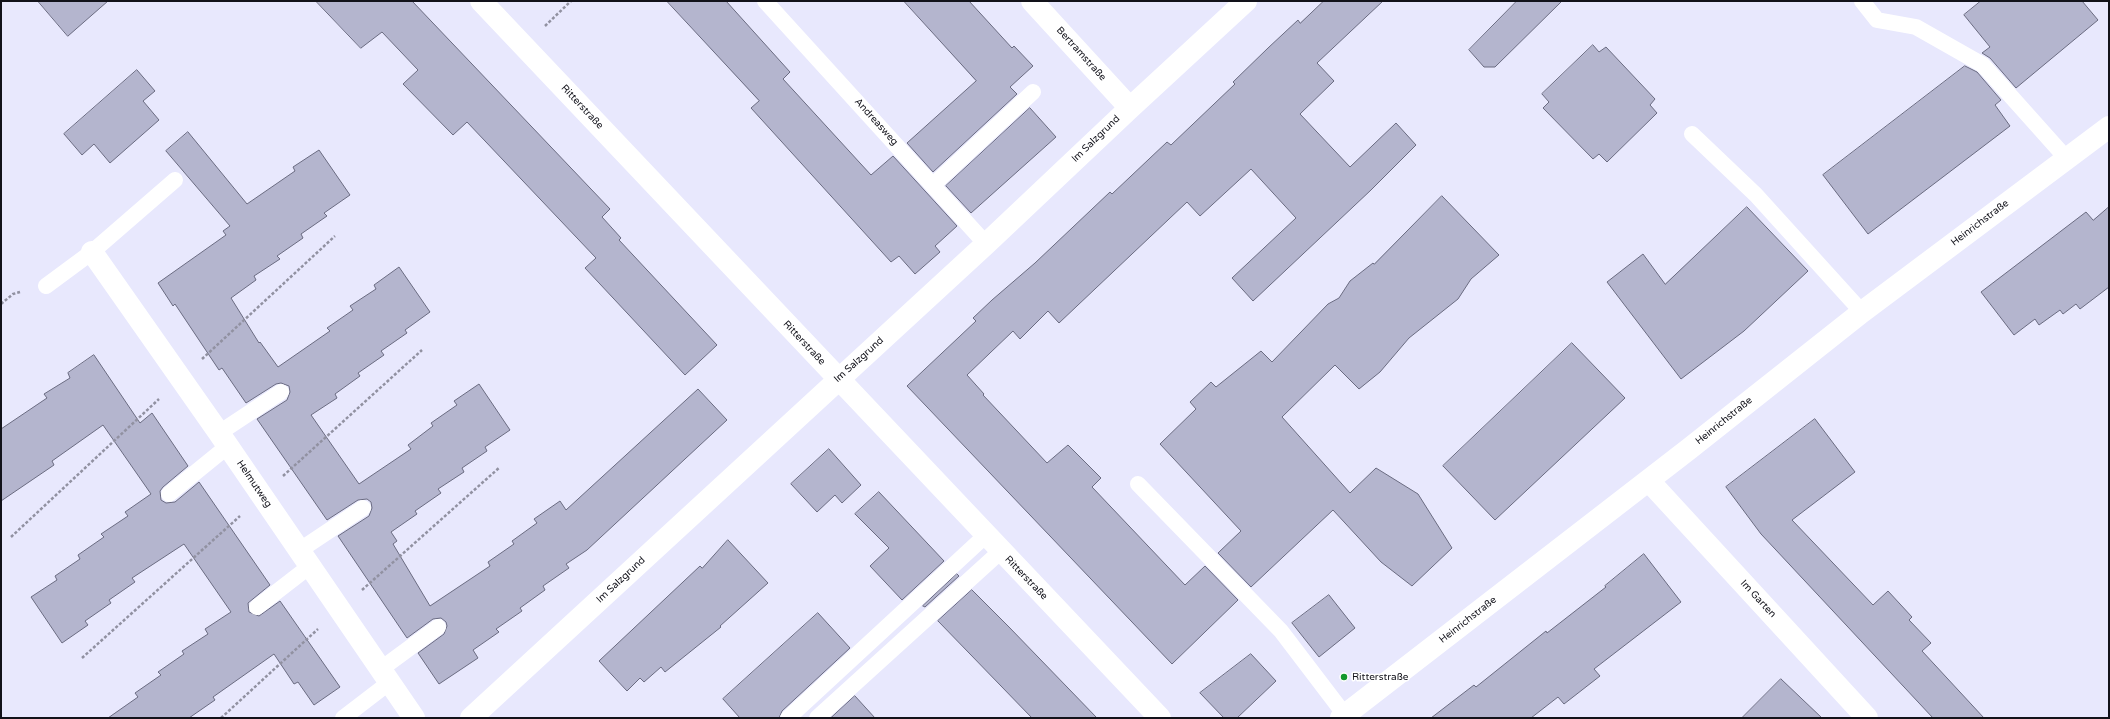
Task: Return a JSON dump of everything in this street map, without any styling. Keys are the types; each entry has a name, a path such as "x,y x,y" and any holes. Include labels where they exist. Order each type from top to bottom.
{"street":[{"name":"Ritterstraße","path":"481,1 1160,718"},
{"name":"Bertramstraße","path":"1032,1 1130,108"},
{"name":"Im Salzgrund","path":"471,718 986,244 1246,1"},
{"name":"Heinrichstraße","path":"1343,716 1649,481 1862,312 2109,127"},
{"name":"Helmutweg","path":"92,252 224,440 414,718"},
{"name":"Im Garten","path":"1649,481 1867,718"}],"lane":[{"name":"Andreasweg","path":"765,1 986,244"},
{"path":"1862,1 1877,20 1916,28 1984,65 2067,159"},
{"path":"933,185 1032,92"},
{"path":"1692,134 1756,195 1862,312"},
{"path":"46,286 92,252 174,180"},
{"path":"169,494 224,440 281,392"},
{"path":"1138,484 1281,631 1343,716"},
{"path":"257,607 305,558 363,508"},
{"path":"788,718 986,535"},
{"path":"817,718 1001,551"},
{"path":"343,718 438,627"}],"path":[{"path":"524,45 571,1"}],"building":[{"path":"38,1 108,1 68,36"},
{"path":"316,1 412,1 610,209 602,217 621,238 619,240 717,345 685,375 585,268 596,258 467,122 453,135 403,84 418,70 382,32 361,48"},
{"path":"667,1 726,1 790,72 783,79 871,175 893,156 957,226 935,246 940,252 915,274 899,256 891,262 751,108 759,101"},
{"path":"904,1 969,1 1012,48 1014,46 1033,66 1010,87 1017,94 933,172 907,143 976,81"},
{"path":"1324,1 1383,1 1317,63 1334,81 1300,114 1350,167 1396,123 1416,145 1371,190 1253,301 1232,278 1296,218 1251,169 1200,216 1187,202 1059,323 1048,311 1020,339 1013,331 967,375 984,394 983,395 1047,463 1068,445 1101,478 1092,487 1185,585 1205,566 1238,600 1172,664 907,386 976,321 973,318 992,300 1035,263 1110,192 1112,194 1167,142 1171,145 1235,84 1233,82 1268,48 1298,20 1300,23"},
{"path":"1517,1 1562,1 1495,67 1484,67 1469,50"},
{"path":"1981,1 2082,1 2098,20 2016,88 1990,58 1982,53 1990,47 1964,15"},
{"path":"1593,45 1599,52 1606,47 1655,99 1650,105 1657,113 1607,162 1599,154 1593,159 1543,108 1549,102 1542,94"},
{"path":"1965,66 1977,72 2001,100 1995,105 2010,126 1868,234 1823,175"},
{"path":"137,70 155,91 143,101 159,120 110,163 94,144 82,155 64,134"},
{"path":"1030,108 1056,137 971,213 946,186"},
{"path":"188,132 247,204 295,171 293,167 319,150 350,195 324,213 327,216 301,234 303,238 277,256 280,259 254,276 256,280 231,298 259,343 260,342 278,367 330,331 327,328 353,310 350,306 376,289 374,285 399,267 430,312 405,330 407,333 381,351 384,355 358,373 360,376 335,394 337,398 311,415 359,484 411,449 408,445 433,426 431,423 457,405 454,401 479,384 510,430 485,447 487,451 462,468 464,472 438,489 441,493 415,511 417,514 391,532 397,541 393,544 430,606 490,566 488,562 514,544 512,541 537,523 534,519 560,501 566,510 698,389 727,420 587,550 566,564 569,568 543,586 545,590 520,608 522,611 496,629 499,632 473,650 478,658 439,684 418,653 444,634 447,626 446,622 441,618 433,619 407,638 338,536 369,516 372,508 371,502 367,499 358,500 327,520 257,419 287,400 290,392 289,386 281,383 276,384 246,403 222,368 219,370 175,304 173,306 158,283 226,235 223,231 230,226 166,151"},
{"path":"1442,196 1499,255 1471,279 1458,299 1409,338 1380,372 1359,389 1335,365 1282,417 1350,493 1376,468 1418,494 1452,548 1412,586 1381,562 1333,510 1251,587 1218,553 1241,531 1160,444 1196,409 1190,402 1211,382 1216,387 1261,351 1272,362 1328,304 1339,298 1350,281 1373,263 1374,264"},
{"path":"1747,207 1808,271 1744,331 1681,379 1607,282 1643,254 1665,284"},
{"path":"2109,207 2109,287 2080,309 2076,304 2063,314 2060,310 2039,325 2035,319 2014,335 1981,292 2086,212 2093,220"},
{"path":"1572,343 1625,398 1495,520 1443,466"},
{"path":"94,355 140,423 152,413 188,466 163,487 160,491 161,500 166,503 175,502 199,482 270,585 248,603 249,612 259,616 280,601 340,687 314,705 298,682 294,684 274,654 213,697 215,700 189,718 108,718 138,697 135,693 161,675 158,672 184,654 182,651 208,634 205,629 231,612 184,544 132,578 135,582 109,600 111,603 85,621 88,625 62,643 31,597 57,580 55,576 80,559 78,555 104,537 101,534 128,516 125,512 151,494 103,425 52,461 54,465 1,501 1,429 47,398 44,394 70,378 68,373"},
{"path":"1815,419 1855,472 1792,520 1873,605 1888,591 1912,617 1909,620 1931,643 1922,651 1984,718 1933,718 1761,534 1726,487"},
{"path":"829,449 861,485 842,503 835,495 817,512 791,484"},
{"path":"879,492 944,561 902,600 870,566 889,548 855,514"},
{"path":"728,540 768,583 720,626 721,627 665,672 661,667 644,682 640,678 627,691 599,661 700,566 702,568"},
{"path":"1644,554 1681,602 1594,669 1600,676 1564,704 1558,697 1531,718 1431,718 1474,685 1476,687 1546,631 1547,633 1606,587 1605,586"},
{"path":"957,574 959,576 925,607 923,606"},
{"path":"972,590 1097,718 1032,718 938,621"},
{"path":"1329,595 1355,628 1319,657 1292,623"},
{"path":"818,613 850,648 782,711 779,718 740,718 723,699"},
{"path":"1251,654 1276,681 1237,718 1224,718 1200,693"},
{"path":"1781,679 1822,718 1742,718"},
{"path":"855,696 875,718 831,718"}],"place":[{"name":"Ritterstraße","path":"1344,677"}]}
